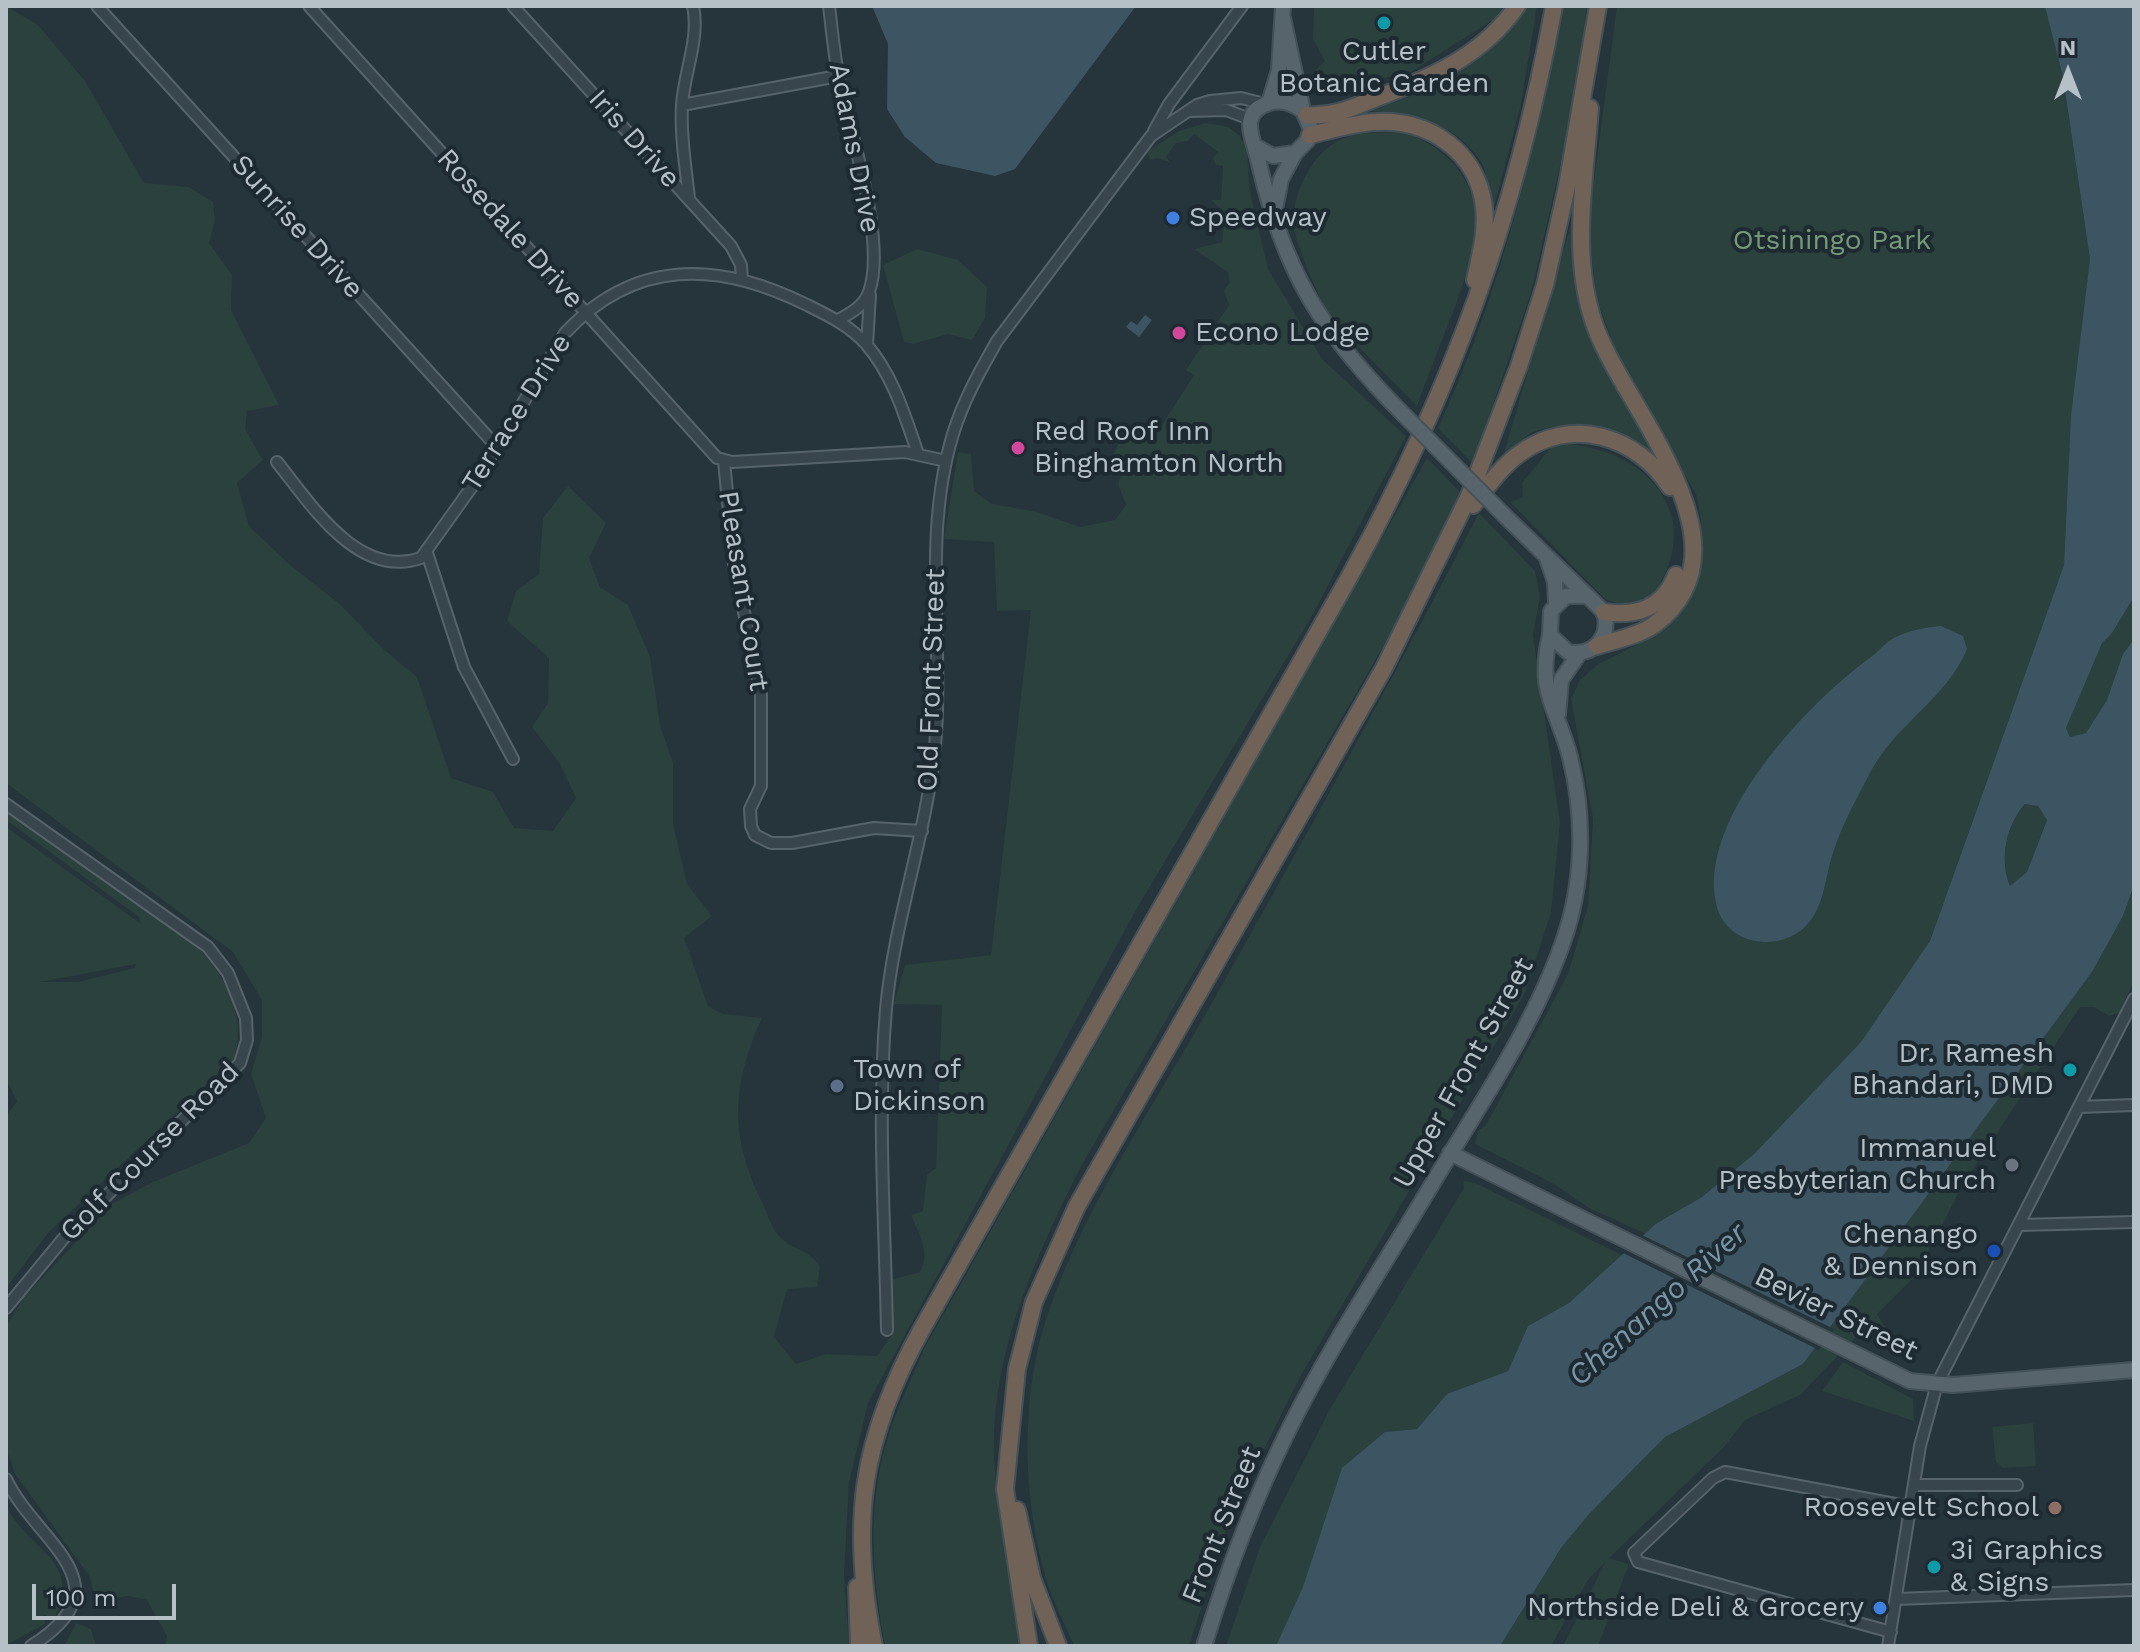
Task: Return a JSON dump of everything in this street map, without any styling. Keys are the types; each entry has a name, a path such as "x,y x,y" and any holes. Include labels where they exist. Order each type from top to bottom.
{"highway":[{"path":"1305,113 1345,111 1427,80 1486,41 1517,6"},
{"path":"859,1646 856,1600 861,1557 861,1506 871,1452 886,1404 913,1344 1363,553 1423,432 1464,336 1499,240 1520,169 1554,6"},
{"path":"1597,646 1655,624 1673,603 1688,574 1693,528 1681,486 1613,366 1595,326 1586,293 1581,243 1582,203 1598,6"},
{"path":"1029,1646 1006,1504 1012,1404 1020,1352 1034,1302 1069,1221 1384,668 1453,532 1519,366 1545,285 1595,29"},
{"path":"1310,135 1363,123 1402,122 1433,131 1462,157 1481,190 1485,231 1464,336"},
{"path":"1453,532 1509,462 1534,444 1581,433 1625,444 1650,461 1670,487 1683,525 1681,552 1672,587 1657,603 1632,614 1604,612"},
{"path":"1012,1404 1014,1492 1023,1544 1037,1594 1058,1646"},
{"path":"861,1557 874,1646"}],"main road":[{"path":"1273,215 1281,179 1295,153 1310,135 1283,12"},
{"path":"1283,12 1279,70 1267,103 1250,119 1248,132 1255,146 1290,267 1324,325 1356,366 1604,612 1605,632 1597,646 1579,654 1559,648 1550,635"},
{"path":"1267,103 1287,102 1305,113"},
{"path":"1255,146 1273,156 1295,153"},
{"name":"Upper Front Street","path":"1546,557 1555,582 1556,603 1548,618 1550,635 1546,686 1552,714 1558,719"},
{"path":"1556,603 1571,595 1588,596"},
{"name":"Upper Front Street","path":"1292,1424 1531,1014 1568,925 1577,880 1579,815 1574,776 1558,719 1561,680 1579,654"},
{"name":"Bevier Street","path":"1450,1153 1910,1381 1937,1384 2134,1370"},
{"name":"Front Street","path":"1204,1646 1240,1541 1292,1424"}],"street":[{"name":"Sunrise Drive","path":"97,6 497,447"},
{"name":"Rosedale Drive","path":"309,6 717,458 724,461"},
{"name":"Iris Drive","path":"513,6 736,253 742,280"},
{"path":"689,199 682,105 695,36 693,6"},
{"name":"Adams Drive","path":"829,6 838,76 874,254 867,345"},
{"name":"Old Front Street","path":"887,1330 883,1074 886,1008 922,831 935,744 937,541 946,461 959,417 997,341 1151,136 1169,104 1242,6"},
{"path":"682,105 838,76"},
{"name":"Old Front Street","path":"1151,136 1197,105 1221,99 1267,103"},
{"path":"1189,111 1226,110 1250,119"},
{"name":"Terrace Drive","path":"427,553 497,447 542,366 585,312 614,292 656,277 712,273 742,280 789,296 838,320 867,345 897,393 918,454"},
{"path":"838,320 864,302 870,290"},
{"path":"724,461 918,454 946,461"},
{"name":"Pleasant Court","path":"724,461 734,564 761,694 761,786 750,809 755,835 771,843 792,843 874,828 922,831"},
{"path":"277,462 324,520 356,548 392,563 411,562 427,553 464,667 513,759"},
{"name":"Golf Course Road","path":"6,804 208,947 238,991 246,1018 247,1040 240,1063 63,1239 6,1308"},
{"path":"1888,1646 1920,1446 1937,1384 2134,999"},
{"path":"2079,1107 2134,1105"},
{"path":"2020,1225 2134,1222"},
{"path":"1891,1632 1638,1562 1634,1553 1713,1478 1725,1472 1911,1507"},
{"path":"6,1479 20,1504 71,1566 76,1582 71,1610 42,1643 31,1646"},
{"path":"1915,1485 2017,1485"},
{"path":"1896,1599 2134,1590"}],"green space":[{"path":"6,6 38,25 85,81 144,183 189,187 213,202 215,220 209,243 232,275 231,310 279,405 247,411 245,429 263,460 237,483 249,526 290,565 341,605 381,647 417,677 451,778 493,792 514,828 553,831 576,798 560,764 532,727 548,703 549,658 507,621 516,591 539,574 543,518 568,486 606,523 589,558 600,587 628,605 650,657 660,725 673,763 673,824 687,884 712,916 684,938 708,1006 723,1014 762,1018 744,1067 740,1090 738,1112 745,1158 778,1235 820,1266 817,1287 787,1289 774,1337 796,1364 826,1354 877,1356 892,1335 893,1279 920,1272 923,1265 923,1244 911,1215 923,1211 927,1175 936,1168 942,1005 894,1004 905,965 991,955 1031,610 997,611 994,542 944,539 958,452 971,454 974,491 992,504 1037,512 1080,527 1115,520 1126,505 1118,484 1122,472 1113,455 1128,425 1138,431 1144,424 1158,431 1194,375 1186,370 1229,305 1224,291 1230,282 1228,272 1194,249 1222,242 1225,213 1211,200 1221,200 1223,166 1216,165 1213,158 1218,152 1194,134 1188,141 1176,143 1166,157 1171,163 1157,158 1149,160 1148,151 1179,131 1206,123 1228,127 1239,135 1247,149 1249,188 1268,269 1322,359 1406,436 1313,614 1137,908 868,1403 849,1482 844,1575 849,1646 165,1646 167,1636 147,1600 129,1596 95,1600 90,1577 15,1474 6,1448 6,1327 24,1297 113,1203 153,1182 249,1143 266,1118 251,1074 262,1037 262,1000 233,952 6,783"},
{"name":"Cutler Botanic Garden","path":"1314,6 1503,6 1496,18 1406,75 1333,84 1313,73 1325,61 1313,39"},
{"path":"1526,6 1537,6 1521,104 1493,211 1481,162 1459,138 1446,129 1417,118 1370,111 1458,73 1496,44"},
{"path":"1561,6 1587,6 1574,105 1531,293 1473,464 1438,428 1498,273 1540,114"},
{"name":"Otsiningo Park","path":"1617,6 2046,6 2063,77 2090,259 2071,427 2064,565 1930,941 1861,1042 1754,1154 1702,1197 1657,1223 1646,1234 1589,1208 1554,1184 1475,1144 1478,1131 1486,1125 1568,974 1588,906 1593,819 1571,699 1580,680 1597,665 1634,646 1684,601 1699,568 1702,529 1697,496 1619,359 1597,300 1588,226"},
{"path":"1407,132 1435,148 1455,165 1468,185 1474,206 1475,228 1465,279 1417,406 1356,344 1325,307 1311,278 1293,221 1306,174 1330,146 1356,135"},
{"path":"1574,214 1578,300 1594,343 1657,458 1615,435 1568,426 1536,431 1504,453"},
{"path":"917,249 958,260 987,287 985,318 972,340 948,334 913,344 904,342 883,265"},
{"path":"1571,444 1602,451 1629,463 1650,479 1665,500 1673,523 1673,548 1664,576 1646,604 1626,607 1605,599 1510,502 1523,497 1522,483 1552,446"},
{"path":"1427,458 1460,492 1398,621 1080,1168 1030,1277 1017,1314 998,1390 994,1430 997,1492 1022,1646 885,1646 874,1566 877,1487 893,1423 924,1349"},
{"path":"1479,513 1535,571 1540,597 1533,635 1560,823 1551,912 1525,993 1300,1377 1230,1518 1189,1646 1074,1646 1041,1561 1028,1474 1031,1386 1048,1314 1085,1226 1108,1182 1310,828"},
{"path":"2134,597 2134,639 2123,654 2107,700 2086,733 2070,737 2066,728 2102,642 2112,633"},
{"path":"2026,804 2038,806 2047,819 2027,872 2010,886 2005,864 2006,842 2013,822"},
{"path":"6,808 194,944 218,972 227,988 238,1023 238,1041 234,1059 49,1232 6,1288 6,1117 17,1101 6,1080 6,827 140,923 139,917 6,820","holes":["136,964 135,968 78,982 40,982"]},
{"path":"2134,885 2134,981 2119,1013 2109,1016 2094,1007 2080,1007 1962,1186 1916,1275 1877,1314 1884,1326 1898,1335 1858,1335 1800,1395 1745,1420 1724,1447 1609,1558 1629,1564 1598,1646 1563,1646 1606,1561 1588,1580 1551,1646 1500,1646 1561,1548 1589,1514 1665,1437 1803,1364 2092,972 2123,916"},
{"path":"1463,1181 1475,1183 1624,1256 1569,1303 1528,1326 1508,1371 1447,1394 1417,1429 1385,1432 1276,1646 1226,1646 1260,1547 1330,1409 1464,1188"},
{"path":"1843,1362 1913,1399 1914,1421 1822,1391"},
{"path":"2033,1423 2036,1466 2003,1468 1996,1462 1992,1427"},
{"path":"6,1505 15,1521 57,1568 62,1582 62,1598 55,1618 44,1615 45,1624 6,1645"},
{"path":"76,1623 91,1629 96,1646 64,1646"}],"water":[{"path":"872,6 1136,6 1015,169 995,176 936,163 905,137 887,109 888,44"},
{"name":"Chenango River","path":"2045,6 2134,6 2134,597 2112,633 2102,643 2066,728 2070,737 2086,733 2107,700 2123,654 2134,639 2134,885 2123,916 2092,972 1803,1364 1665,1437 1589,1514 1561,1548 1500,1646 1276,1646 1303,1587 1342,1468 1385,1432 1417,1429 1447,1394 1508,1371 1528,1326 1569,1303 1657,1223 1702,1197 1754,1154 1861,1042 1930,941 2064,565 2071,416 2090,259 2063,77","holes":["2025,804 2038,806 2047,820 2027,872 2010,886 2005,865 2009,832"]},
{"path":"1145,315 1152,320 1139,337 1126,327 1131,321 1137,325"},
{"path":"1941,626 1963,636 1967,649 1947,682 1881,754 1871,771 1841,832 1815,914 1799,932 1786,938 1772,942 1743,937 1722,918 1716,903 1715,870 1724,835 1741,799 1790,732 1846,677 1900,635"}],"pier":[{"path":"1640,1234 1834,1329 1819,1350 1621,1252"}],"place":[{"name":"Cutler Botanic Garden","path":"1384,23"},
{"name":"Speedway","path":"1173,218"},
{"name":"Econo Lodge","path":"1179,333"},
{"name":"Red Roof Inn Binghamton North","path":"1018,448"},
{"name":"Dr. Ramesh Bhandari, DMD","path":"2070,1070"},
{"name":"Town of Dickinson","path":"837,1086"},
{"name":"Immanuel Presbyterian Church","path":"2012,1165"},
{"name":"Chenango & Dennison","path":"1994,1251"},
{"name":"Roosevelt School","path":"2055,1508"},
{"name":"3i Graphics & Signs","path":"1934,1567"},
{"name":"Northside Deli & Grocery","path":"1880,1608"}]}
